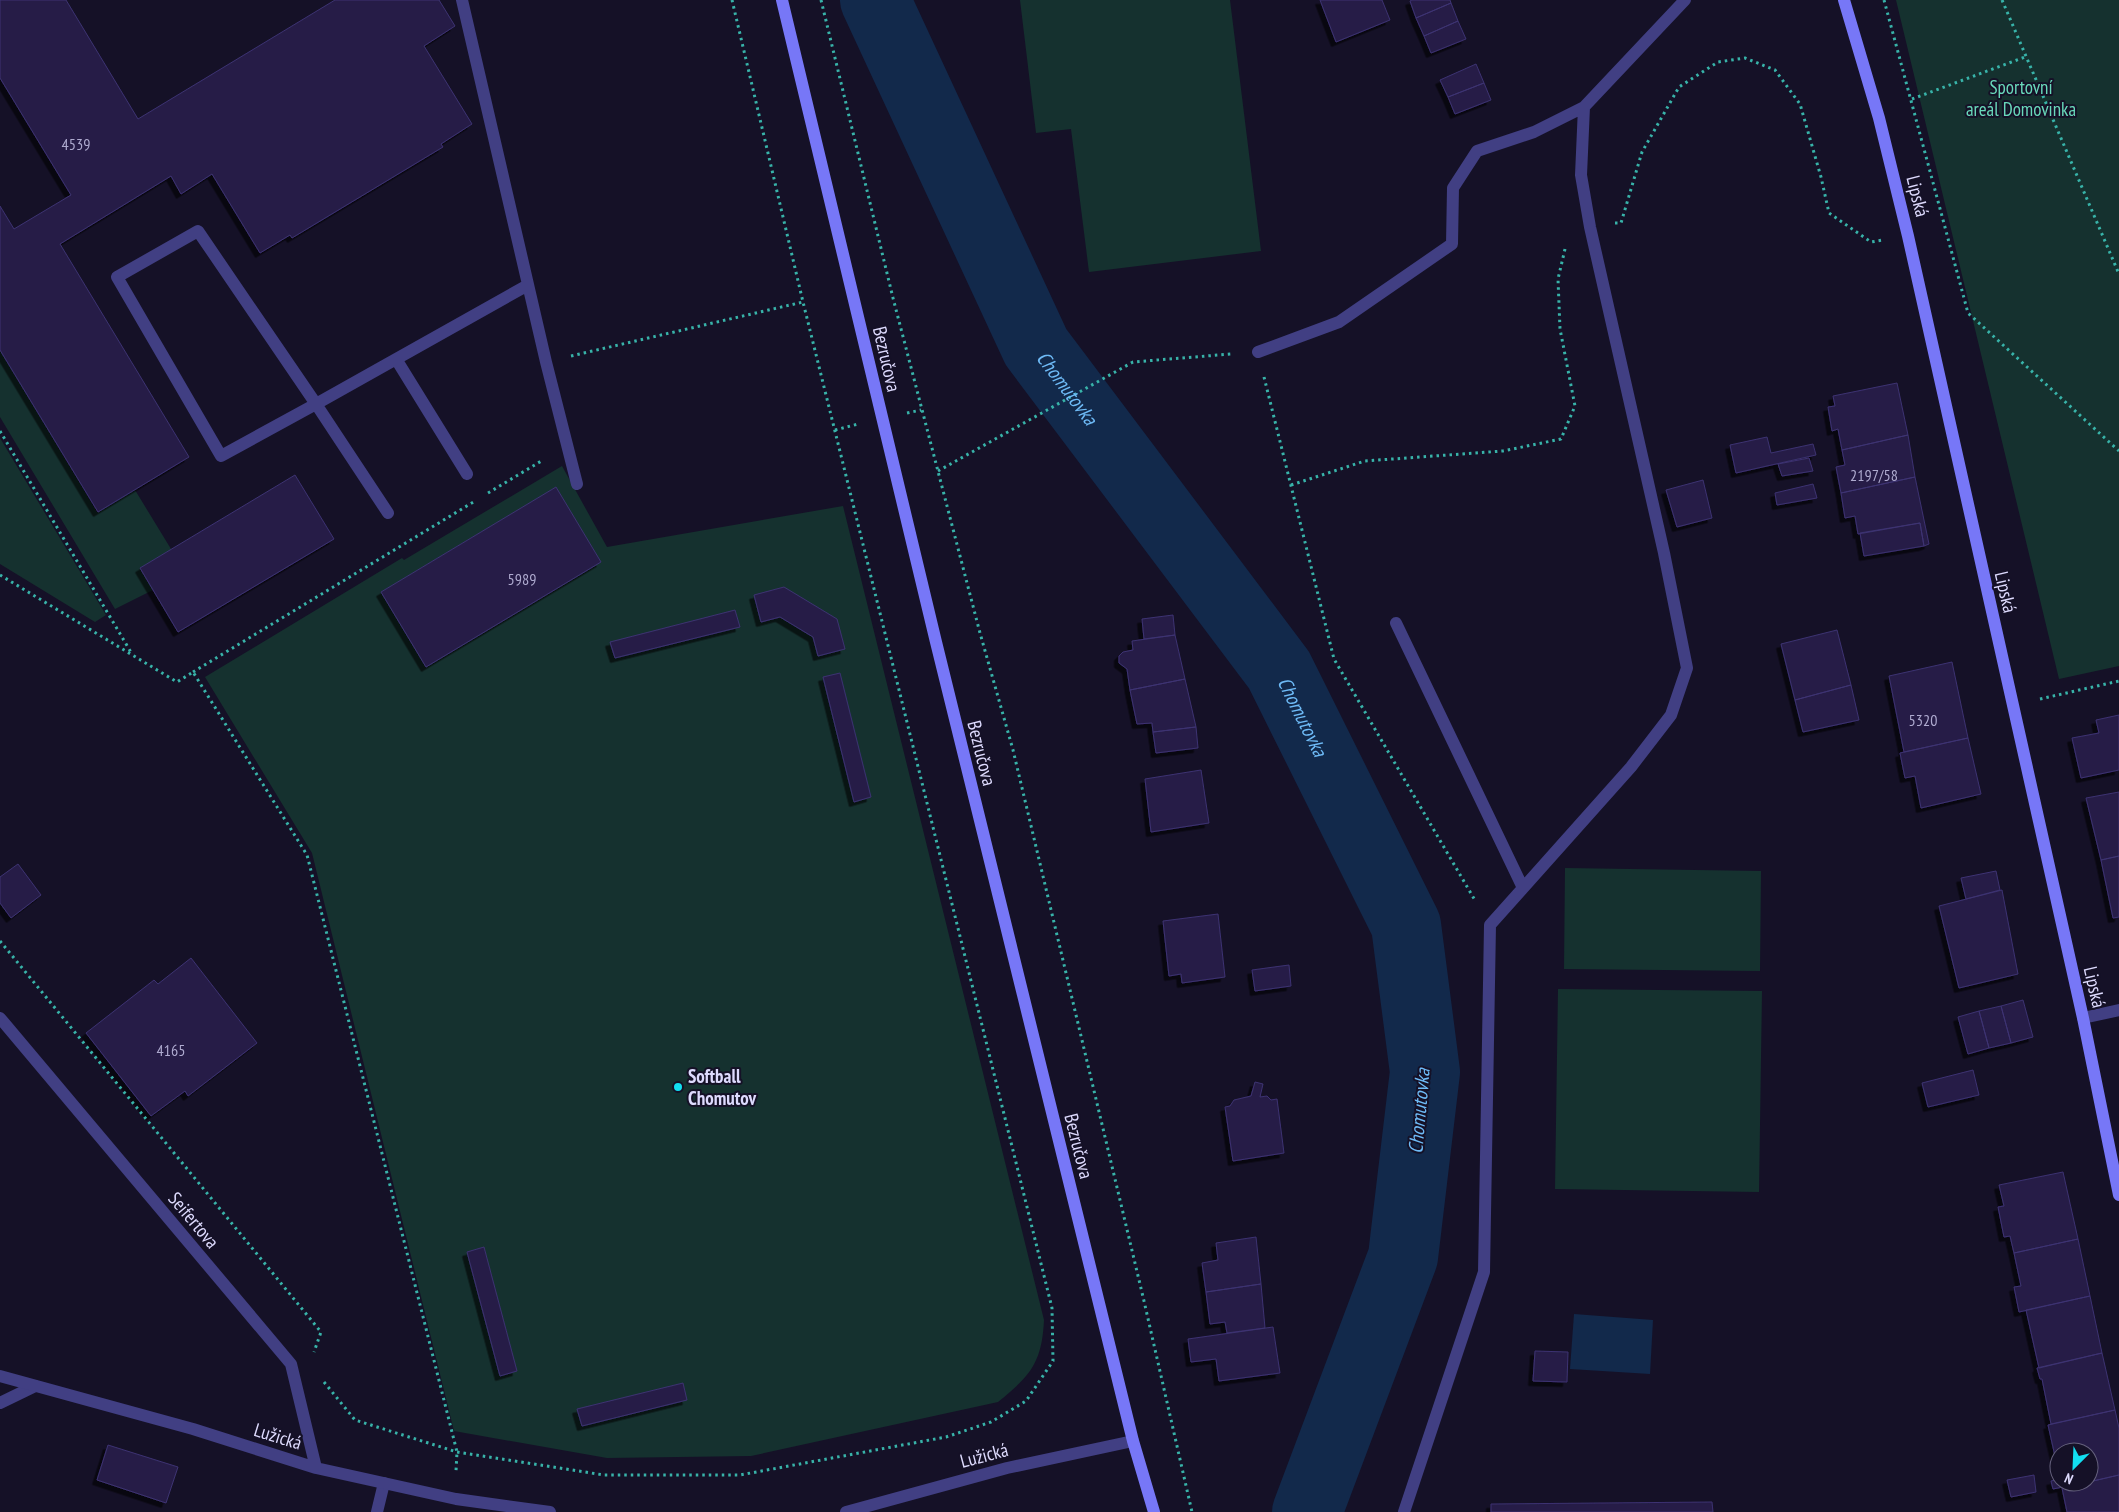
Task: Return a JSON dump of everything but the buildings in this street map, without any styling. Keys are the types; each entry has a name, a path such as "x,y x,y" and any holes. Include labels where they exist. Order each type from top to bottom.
{"street":[{"path":"462,0 546,362 577,484"},
{"name":"Bezručova","path":"782,0 936,642 1133,1441 1154,1512"},
{"path":"1258,352 1339,322 1452,244 1452,188 1477,151 1534,132 1584,107 1685,0"},
{"name":"Lipská","path":"1844,0 1879,118 1908,236 2083,1018 2119,1195"},
{"path":"1404,1512 1484,1272 1490,925 1631,767 1671,715 1687,668 1664,553 1590,226 1581,175 1584,107"},
{"path":"388,513 316,404 198,231 116,277 221,456 316,404 528,285"},
{"path":"396,359 466,474"},
{"path":"1396,623 1522,888"},
{"path":"2083,1018 2119,1010"},
{"name":"Seifertova","path":"0,1018 291,1364 316,1468"},
{"name":"Lužická","path":"0,1376 193,1429 316,1468 456,1500 550,1512"},
{"path":"0,1403 35,1386"},
{"name":"Lužická","path":"846,1512 1007,1468 1133,1441"},
{"path":"377,1512 384,1483"}],"path":[{"path":"321,1378 355,1420 456,1452 604,1474 740,1475 946,1437 991,1422 1026,1400 1053,1361 1052,1308 803,302 732,0"},
{"path":"821,0 893,298 1015,760 1144,1301 1192,1512"},
{"path":"1884,0 1912,98 1968,313 2119,451"},
{"path":"2002,0 2119,274"},
{"path":"1912,98 2025,57"},
{"path":"1291,485 1365,461 1503,451 1561,439 1575,406 1560,329 1558,279 1568,238 1590,226 1621,223 1642,152 1679,87 1718,62 1745,58 1775,70 1800,104 1821,177 1828,213 1871,242 1908,236"},
{"path":"546,362 803,302"},
{"path":"938,471 1133,362 1258,352 1334,659 1490,925"},
{"path":"835,430 863,423"},
{"path":"0,431 133,656"},
{"path":"0,576 177,682 567,445"},
{"path":"193,672 307,855 456,1452 456,1500"},
{"path":"2012,706 2119,681"},
{"path":"0,941 321,1332 313,1356"}],"green space":[{"path":"1020,0 1230,0 1261,251 1089,272 1071,129 1036,133"},
{"name":"Sportovní areál Domovinka","path":"1896,0 2119,0 2119,666 2059,679"},
{"path":"0,350 97,512 135,490 171,549 153,590 115,609 0,417"},
{"path":"0,438 106,615 95,622 0,564"},
{"name":"Softball Chomutov","path":"562,466 607,547 843,506 1044,1320 1040,1347 1032,1367 1026,1376 998,1402 751,1456 607,1458 454,1431 312,853 205,677 402,558 404,560"},
{"path":"1565,868 1761,871 1760,971 1564,969"},
{"path":"1558,989 1762,991 1759,1192 1555,1189"}],"water":[{"path":"1574,1314 1653,1320 1650,1374 1570,1369"}],"waterway":[{"name":"Chomutovka","path":"875,0 1036,347 1279,670 1406,925 1425,1072 1403,1257 1307,1512"}],"place":[{"name":"Softball Chomutov","path":"678,1087"}]}
